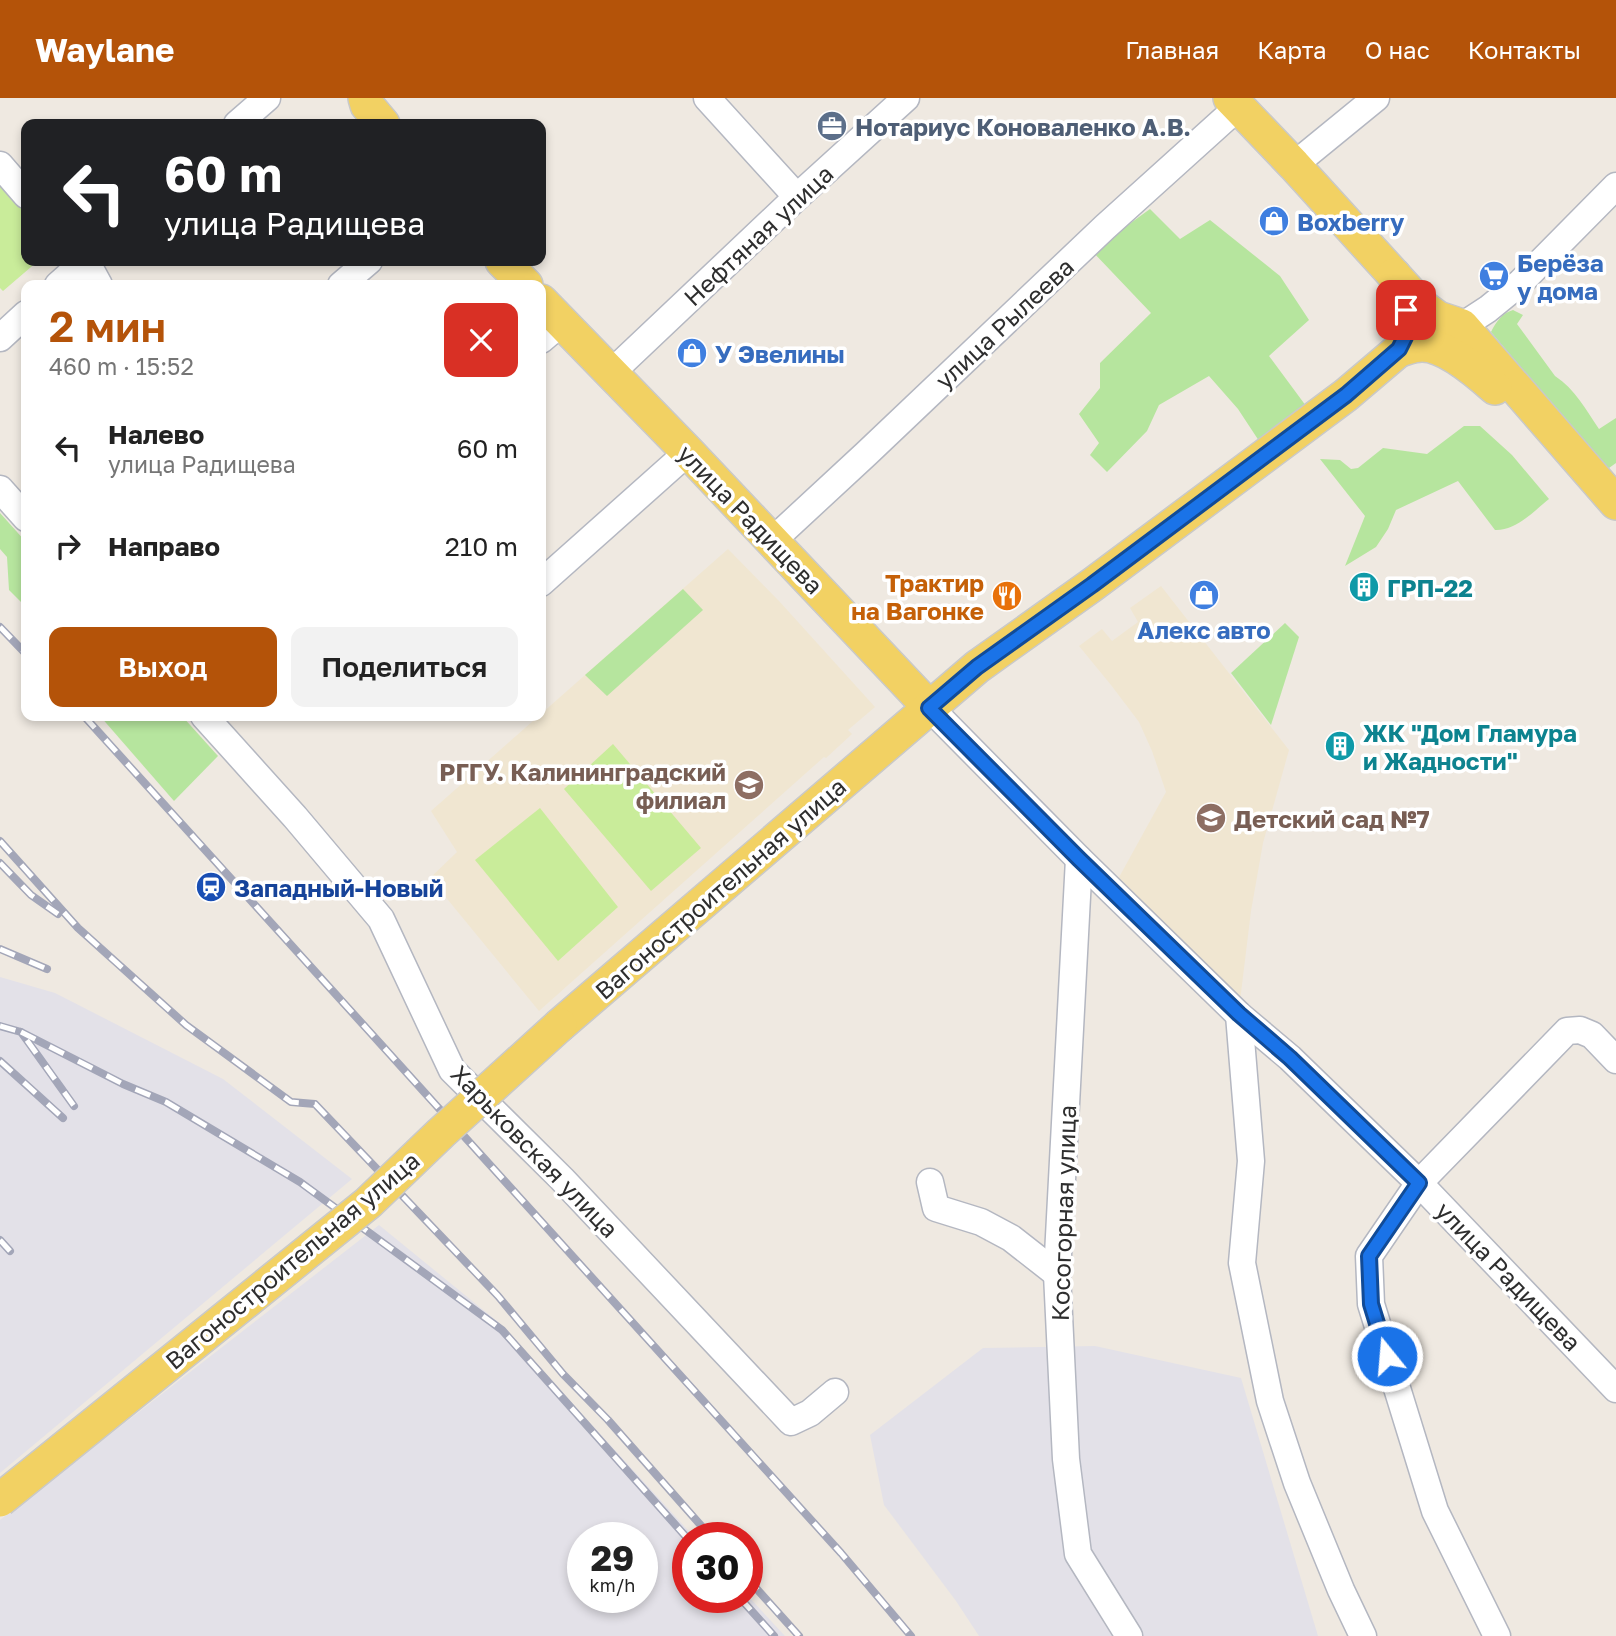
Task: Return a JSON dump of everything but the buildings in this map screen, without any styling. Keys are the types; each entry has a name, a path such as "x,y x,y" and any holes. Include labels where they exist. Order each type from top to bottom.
{"main road":[{"path":"365,98 367,105 379,119"},
{"path":"1234,103 1423,307 1438,318 1462,326 1609,498"},
{"path":"507,266 521,280"},
{"path":"1394,275 1404,297 1406,310 1405,337 1399,349"},
{"name":"улица Радищева","path":"548,321 611,373 929,708"},
{"path":"1399,349 1425,345 1467,363 1609,498"},
{"name":"Вагоностроительная улица","path":"0,1500 368,1203 560,1026 977,667 1092,585 1346,395 1399,349"}],"street":[{"path":"243,119 267,98"},
{"path":"707,98 797,197"},
{"name":"Нефтяная улица","path":"611,373 906,98"},
{"path":"1294,165 1376,98"},
{"name":"улица Рылеева","path":"772,541 1234,103"},
{"path":"0,165 21,189"},
{"path":"1462,326 1521,282 1616,186"},
{"path":"64,280 80,266"},
{"path":"347,280 363,266"},
{"path":"0,338 21,319"},
{"path":"546,579 688,452"},
{"path":"0,489 21,512"},
{"name":"улица Радищева","path":"929,708 1079,859 1419,1183 1616,1388"},
{"name":"Харьковская улица","path":"209,721 295,817 381,919 452,1070 571,1189 792,1422 810,1413 835,1392"},
{"name":"Косогорная улица","path":"1079,859 1057,1274 1066,1459 1078,1554 1129,1636"},
{"path":"1239,1014 1251,1161 1242,1263 1270,1401 1297,1483 1363,1636"},
{"path":"1497,1636 1435,1511 1371,1304 1369,1256 1419,1183 1567,1031 1580,1030 1592,1035 1616,1060"},
{"path":"930,1182 936,1208 981,1222 1011,1238 1057,1274"}],"shaded area":[{"path":"728,549 875,707 848,730 852,734 826,758 539,1011 430,878 457,852 431,811 533,721 546,721 546,710"},
{"name":"Детский сад №7","path":"1161,586 1289,750 1263,843 1240,1001 1117,881 1166,792 1139,722 1079,646 1102,629 1112,641 1138,622 1130,608"},
{"path":"0,977 55,993 223,1079 352,1179 0,1473"},
{"path":"379,1225 498,1322 680,1522 672,1522 672,1613 763,1612 785,1636 0,1636 0,1520"},
{"path":"1095,1346 1241,1378 1318,1636 979,1636 884,1505 870,1435 983,1348"}],"green space":[{"path":"0,183 21,206 21,266 32,266 3,291 0,288"},
{"path":"1150,209 1180,239 1210,220 1280,276 1309,320 1269,356 1309,410 1263,447 1238,409 1209,376 1159,405 1147,431 1107,472 1090,455 1099,443 1079,414 1100,388 1100,363 1151,313 1092,251"},
{"path":"1513,310 1523,315 1517,324 1555,376 1580,400 1599,429 1616,418 1616,463 1609,468 1599,461 1491,332 1500,318"},
{"path":"1464,426 1480,426 1512,455 1549,499 1517,524 1495,530 1458,481 1396,510 1376,547 1345,566 1365,516 1320,459 1340,460 1351,469 1358,468 1383,448 1427,454"},
{"path":"0,513 21,536 21,602 9,590 7,557 0,549"},
{"path":"683,589 703,610 607,696 585,675"},
{"path":"1285,623 1299,637 1271,725 1231,673"},
{"path":"104,721 186,721 218,756 174,801"},
{"path":"613,744 701,848 651,891 564,789"},
{"path":"540,808 618,907 558,961 475,860"}],"railway":[{"path":"0,627 21,649"},
{"path":"89,721 841,1553 911,1636"},
{"path":"0,841 78,928 186,1025 291,1102 315,1104 498,1296 563,1374 608,1420 698,1522"},
{"path":"0,863 31,895 58,914"},
{"path":"0,949 47,969"},
{"path":"0,1026 21,1032 74,1106"},
{"path":"21,1032 123,1084 166,1102 300,1182 502,1330 673,1522"},
{"path":"0,1061 63,1118"},
{"path":"0,1240 10,1251"},
{"path":"763,1596 799,1636"},
{"path":"753,1613 774,1636"}],"place":[{"name":"Нотариус Коноваленко А.В.","path":"832,126"},
{"name":"Boxberry","path":"1274,221"},
{"name":"Берёза у дома","path":"1494,276"},
{"name":"У Эвелины","path":"692,353"},
{"name":"ГРП-22","path":"1364,587"},
{"name":"Алекс авто","path":"1204,595"},
{"name":"Трактир на Вагонке","path":"1007,596"},
{"name":"ЖК \"Дом Гламура и Жадности\"","path":"1340,746"},
{"name":"РГГУ. Калининградский филиал","path":"749,785"},
{"name":"Детский сад №7","path":"1211,818"},
{"name":"Западный-Новый","path":"211,887"}],"route":[{"path":"1387,1356 1371,1304 1369,1256 1419,1183 1079,859 929,708 977,667 1092,585 1346,395 1399,349 1405,337 1406,310"}]}
